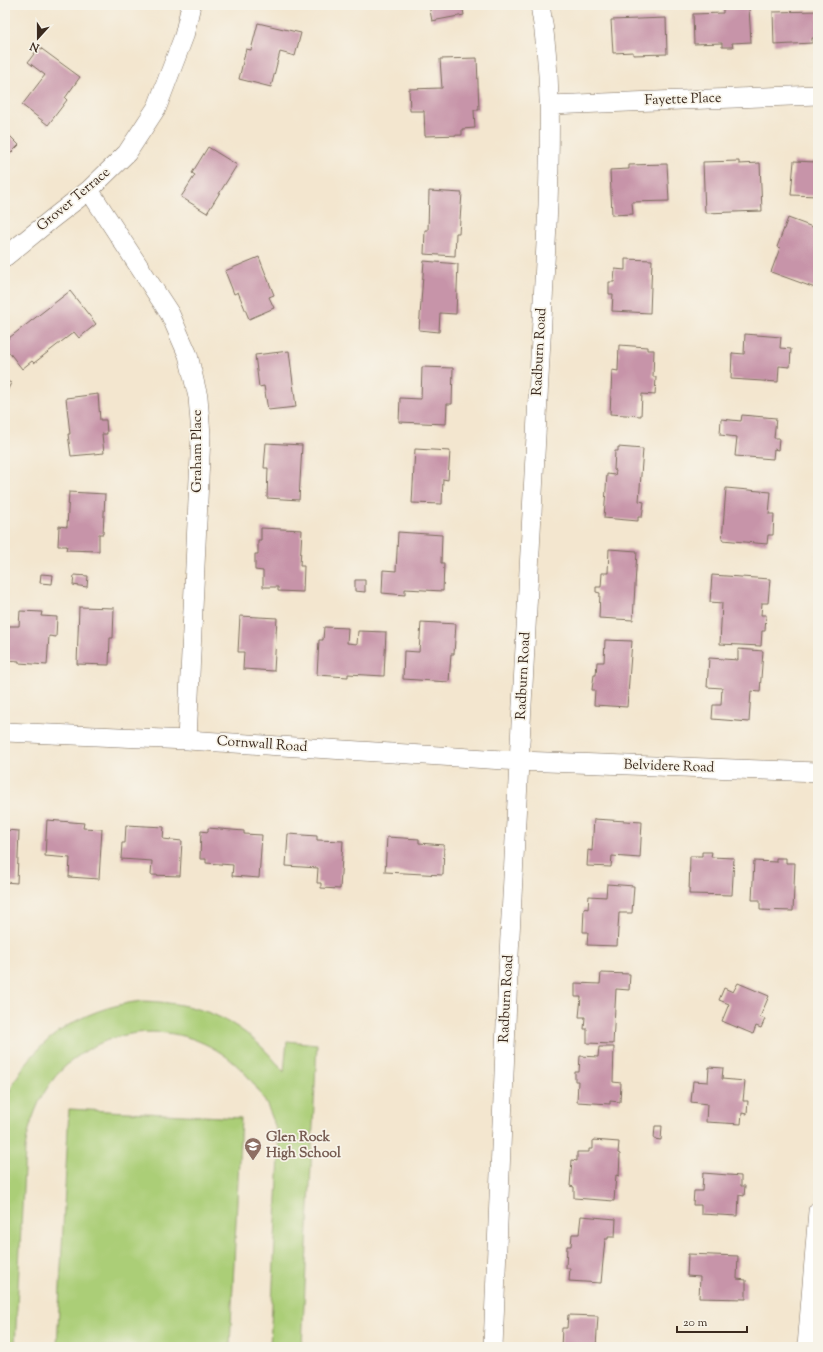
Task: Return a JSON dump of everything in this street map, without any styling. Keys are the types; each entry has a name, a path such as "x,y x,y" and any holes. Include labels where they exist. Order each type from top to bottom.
{"street":[{"name":"Grover Terrace","path":"5,257 89,190 127,153 157,107 184,36 191,5"},
{"name":"Radburn Road","path":"493,1347 508,974 548,205 549,105 546,55 540,5"},
{"name":"Fayette Place","path":"549,105 818,95"},
{"name":"Graham Place","path":"89,190 170,314 188,355 198,397 201,434 187,740"},
{"name":"Cornwall Road","path":"5,732 187,740 520,761"},
{"name":"Belvidere Road","path":"520,761 818,772"},
{"path":"808,1347 818,1211"}],"green space":[{"path":"142,1001 186,1006 205,1011 222,1018 239,1028 254,1040 284,1072 287,1041 317,1044 302,1347 270,1347 279,1156 275,1125 267,1105 249,1078 228,1058 204,1044 179,1035 152,1032 126,1035 100,1043 76,1057 55,1077 39,1102 29,1130 25,1149 15,1347 5,1347 5,1102 15,1081 27,1062 42,1046 59,1032 77,1020 98,1011"},
{"path":"69,1109 241,1118 230,1347 57,1347"}],"building":[{"path":"429,5 462,5 464,15 432,21"},
{"path":"749,8 751,42 732,43 733,47 722,47 722,43 694,44 693,14 723,13 723,9"},
{"path":"818,11 818,38 812,38 812,43 774,45 773,12"},
{"path":"666,18 667,54 633,55 633,52 613,53 611,20"},
{"path":"258,23 301,33 295,56 280,52 271,87 239,79 246,49 251,50"},
{"path":"39,47 80,77 65,98 67,100 48,125 22,105 45,75 28,62"},
{"path":"477,58 479,110 474,110 475,128 462,129 462,135 425,136 424,111 410,111 409,89 442,88 440,59"},
{"path":"5,131 19,145 5,159"},
{"path":"208,147 237,165 207,213 181,197 195,175 192,173"},
{"path":"817,157 818,196 791,195 794,161 816,162"},
{"path":"739,161 739,164 760,163 762,211 705,213 703,162"},
{"path":"667,164 669,201 632,202 633,214 612,215 610,170 629,169 629,165"},
{"path":"429,191 462,193 459,233 456,233 455,256 424,254 425,230 428,230"},
{"path":"788,218 818,229 818,280 815,288 771,272 780,248 777,247"},
{"path":"259,257 274,295 269,297 274,308 249,319 238,292 234,294 225,271"},
{"path":"625,259 652,260 650,313 612,311 613,294 609,294 609,282 614,282 615,269 625,270"},
{"path":"424,261 458,264 456,314 440,313 439,332 419,330"},
{"path":"70,291 96,324 79,338 74,332 34,363 32,361 22,369 5,347 5,341"},
{"path":"745,334 781,337 780,348 791,349 790,367 779,366 778,382 731,379 732,353 744,354"},
{"path":"619,345 647,347 647,350 654,350 653,377 656,377 655,395 642,394 641,416 610,414 612,370 618,371"},
{"path":"289,351 296,407 268,410 264,386 259,387 255,355"},
{"path":"422,367 453,368 452,404 447,404 446,424 399,422 400,398 421,399"},
{"path":"5,380 11,383 7,391 5,390"},
{"path":"98,394 100,420 106,420 107,434 102,434 104,453 71,456 66,398"},
{"path":"742,415 776,418 774,438 779,438 778,450 774,449 773,459 735,456 737,437 720,435 721,419 741,421"},
{"path":"266,443 302,445 299,500 267,498 268,468 264,468"},
{"path":"618,447 643,449 639,501 644,502 642,517 638,517 638,521 604,518 607,474 615,475 615,451 618,451"},
{"path":"415,449 450,451 448,480 443,479 442,504 412,503"},
{"path":"726,488 771,492 769,514 774,514 773,535 768,535 767,544 722,540"},
{"path":"69,492 105,494 103,534 99,534 99,551 66,550 67,546 58,546 59,526 67,527"},
{"path":"261,528 302,530 300,566 304,566 303,592 278,591 278,587 263,587 263,571 255,570 255,554 258,554 258,540 261,540"},
{"path":"398,532 442,535 441,563 444,563 443,591 405,589 405,595 382,593 383,570 396,571"},
{"path":"609,549 637,551 633,620 599,618 600,593 596,592 596,587 601,587 602,573 608,573"},
{"path":"41,574 53,575 52,584 40,583"},
{"path":"74,575 88,576 87,587 73,585"},
{"path":"712,575 770,579 768,603 762,603 761,615 766,615 765,631 762,631 761,646 720,644 722,603 710,602"},
{"path":"355,580 365,580 365,592 355,591"},
{"path":"79,607 114,608 113,638 110,638 109,665 77,664"},
{"path":"20,611 42,612 41,616 57,617 56,637 49,636 47,665 19,663 19,661 5,660 5,626 19,626"},
{"path":"240,616 277,618 274,671 243,669 244,652 238,652"},
{"path":"421,622 456,624 454,654 451,654 449,682 403,679 404,651 419,652"},
{"path":"324,627 348,628 347,643 357,644 358,631 386,632 384,676 348,674 348,677 317,675 319,640 323,640"},
{"path":"605,640 632,641 627,707 594,705 595,690 592,690 594,675 596,675 597,662 604,662"},
{"path":"738,649 763,651 760,692 751,691 749,722 712,719 713,705 721,705 722,688 707,687 709,658 738,660"},
{"path":"594,819 642,822 640,858 612,856 611,867 587,866 588,850 592,851"},
{"path":"47,820 84,823 83,828 102,829 99,879 69,877 70,858 45,856"},
{"path":"126,825 164,827 163,839 182,841 180,876 151,875 152,861 121,859 122,843 125,843"},
{"path":"208,828 244,831 244,834 262,835 259,878 232,876 233,865 206,863 206,859 200,859 201,831 208,832"},
{"path":"5,830 19,831 17,883 5,882"},
{"path":"288,834 317,836 317,840 343,841 340,889 321,888 321,883 317,883 318,868 286,866"},
{"path":"387,837 419,839 419,843 444,845 443,875 385,872"},
{"path":"702,852 712,852 711,857 734,858 732,895 689,894 690,856 702,856"},
{"path":"776,858 786,858 786,863 795,863 793,911 760,910 760,900 752,900 754,861 776,862"},
{"path":"607,884 634,886 632,913 619,913 617,946 587,945 588,932 583,932 584,908 588,909 589,896 606,897"},
{"path":"601,973 630,974 629,990 616,989 613,1044 587,1043 587,1029 584,1029 585,1017 579,1017 581,997 575,997 575,983 600,984"},
{"path":"738,983 769,996 760,1017 765,1019 761,1028 756,1026 753,1034 722,1021 729,1004 719,1000 724,988 733,992"},
{"path":"599,1047 614,1047 613,1082 621,1083 620,1102 610,1101 610,1104 577,1102 578,1081 575,1081 575,1072 579,1072 580,1056 598,1057"},
{"path":"709,1067 723,1068 722,1079 745,1081 743,1101 748,1101 747,1114 742,1113 741,1124 706,1122 707,1104 691,1102 693,1081 708,1082"},
{"path":"655,1126 662,1126 661,1140 654,1139"},
{"path":"593,1140 619,1142 619,1176 616,1175 614,1201 574,1198 574,1187 570,1186 572,1160 577,1161 577,1152 589,1152 589,1149 593,1149"},
{"path":"703,1173 741,1176 741,1186 745,1186 744,1196 739,1195 738,1216 701,1214 701,1205 693,1205 694,1191 702,1191"},
{"path":"581,1216 616,1219 615,1237 608,1237 608,1239 605,1239 601,1283 569,1281 570,1268 566,1268 567,1246 571,1246 572,1234 579,1234"},
{"path":"688,1254 738,1256 737,1279 746,1280 746,1299 699,1298 700,1277 687,1276"},
{"path":"568,1315 598,1316 596,1347 561,1347 562,1328 567,1328"}],"place":[{"name":"Glen Rock High School","path":"253,1161"}]}
